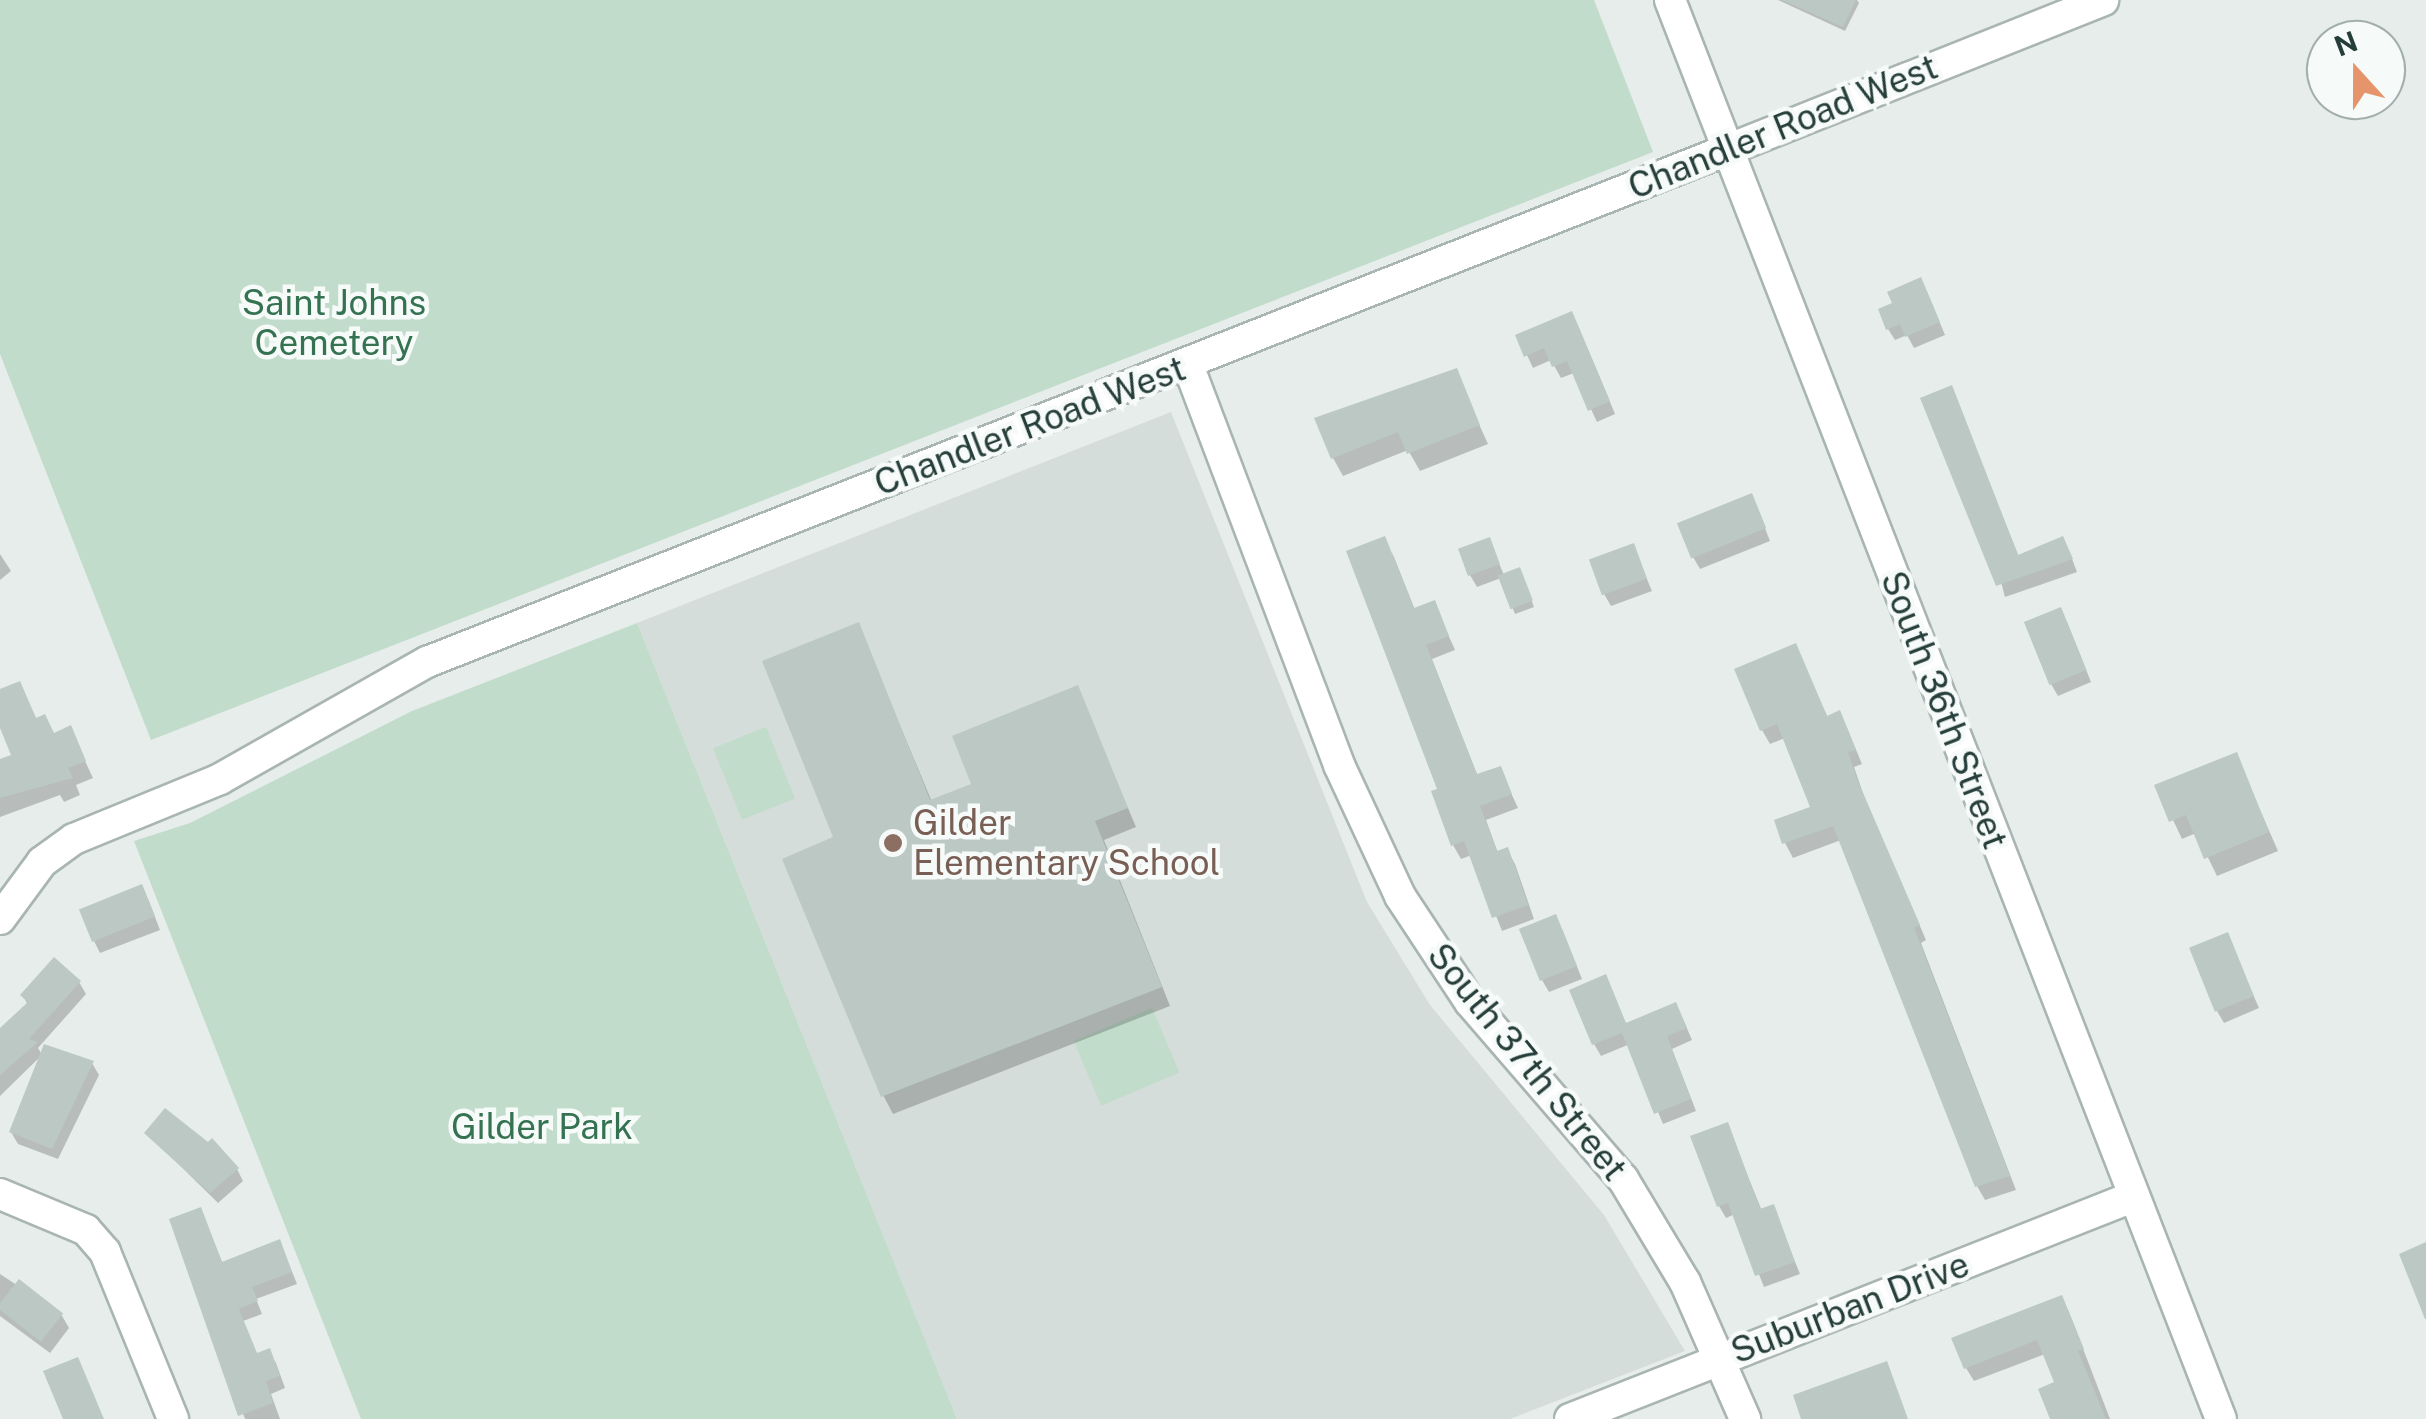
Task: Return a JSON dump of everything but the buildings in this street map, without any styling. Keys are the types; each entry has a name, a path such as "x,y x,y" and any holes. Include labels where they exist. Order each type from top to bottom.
{"street":[{"name":"South 36th Street","path":"1670,0 2130,1198 2221,1419"},
{"name":"Chandler Road West","path":"0,920 42,862 74,839 220,778 393,678 2103,0"},
{"name":"South 37th Street","path":"1188,365 1339,765 1400,896 1470,1002 1623,1178 1685,1282 1745,1419"},
{"path":"0,1194 86,1230 105,1252 172,1419"},
{"name":"Suburban Drive","path":"1570,1419 2130,1198"}],"shaded area":[{"path":"1171,412 1367,902 1430,1005 1604,1215 1685,1351 1510,1419 957,1419 637,623"}],"green space":[{"name":"Saint Johns Cemetery","path":"0,0 1594,0 1653,152 151,740 0,354"},
{"name":"Gilder Park","path":"637,623 957,1419 361,1419 134,841 190,823 412,711"},
{"path":"766,727 795,798 742,820 713,748"},
{"path":"1152,1008 1179,1072 1101,1106 1074,1041"}],"place":[{"name":"Gilder Elementary School","path":"893,843"}]}
